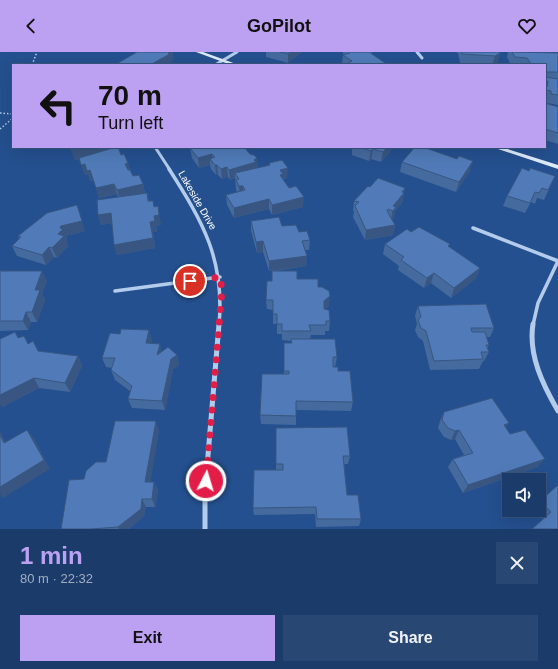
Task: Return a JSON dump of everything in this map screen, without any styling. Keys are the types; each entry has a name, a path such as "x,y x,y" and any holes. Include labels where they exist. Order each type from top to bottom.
{"street":[{"path":"198,52 232,64"},
{"path":"217,64 237,52"},
{"path":"417,52 422,58"},
{"name":"Lakeside Drive","path":"157,148 203,225 214,251 220,277 221,302 205,491 205,529"},
{"path":"498,148 558,167"},
{"path":"473,228 558,261 537,307 531,338 536,365 551,400 558,411"},
{"path":"115,291 220,277"}],"path":[{"path":"32,64 37,52"},
{"path":"0,113 12,114"},
{"path":"0,129 12,119"}],"building":[{"path":"137,52 170,52 168,53 170,54 152,64 118,63"},
{"path":"280,52 291,52 288,54"},
{"path":"349,52 369,52 387,64 350,64 348,63 352,61 343,55 350,53"},
{"path":"462,52 500,53 495,56 462,54"},
{"path":"512,52 558,53 558,72 546,72 546,64 531,64 527,58 515,57"},
{"path":"546,77 558,79 558,95 551,94 551,91 546,90 548,81 546,81"},
{"path":"546,103 558,107 558,133 546,129"},
{"path":"71,148 85,148 71,150"},
{"path":"113,148 118,148 121,155 124,154 128,163 125,164 128,170 130,170 133,176 139,175 143,184 117,190 114,184 96,188 90,170 87,171 85,164 81,165 79,158"},
{"path":"190,148 245,148 250,154 257,158 254,160 256,162 229,170 227,167 221,169 215,165 210,159 215,157 212,154 198,158"},
{"path":"362,148 386,148 383,152 373,149 371,151"},
{"path":"414,148 426,148 457,159 459,156 473,161 459,182 402,162"},
{"path":"282,160 288,168 280,170 283,174 280,175 289,188 296,186 304,197 272,205 269,199 234,208 226,195 245,190 243,186 239,186 236,180 239,179 235,173 270,165 269,163"},
{"path":"522,168 529,171 530,168 555,176 548,190 542,188 539,193 535,192 530,203 507,196"},
{"path":"378,178 405,188 402,192 404,193 393,206 396,207 393,211 388,209 387,211 395,225 366,230 355,206 359,202 354,201"},
{"path":"147,193 148,201 153,201 154,207 158,206 159,215 154,216 155,221 150,222 153,238 114,245 111,213 98,215 97,200"},
{"path":"77,205 82,221 61,226 60,228 63,229 58,234 64,236 52,248 49,247 42,255 12,246 21,237 18,236 47,213"},
{"path":"279,217 282,226 296,225 299,232 307,231 310,240 302,241 307,256 269,261 263,241 256,242 251,221"},
{"path":"419,227 450,244 448,246 480,268 454,288 434,273 427,278 401,260 404,257 385,244 407,229 411,232"},
{"path":"0,271 42,271 35,290 40,290 32,312 26,312 23,321 0,321"},
{"path":"272,271 297,271 297,279 318,279 318,287 322,287 329,291 330,296 324,301 324,309 329,310 330,321 326,321 326,325 309,325 311,331 282,331 282,324 277,324 277,314 273,314 273,300 266,300 267,281 272,281"},
{"path":"486,304 494,328 471,328 472,332 485,332 489,345 486,345 489,352 481,352 483,359 434,361 426,331 421,328 418,320 421,317 418,306"},
{"path":"121,329 149,330 146,343 160,344 157,355 168,347 177,355 171,359 162,401 128,399 132,386 111,370 115,358 102,358 110,333 120,334"},
{"path":"15,332 18,338 24,336 28,344 33,341 38,351 78,356 65,383 34,378 0,395 0,339"},
{"path":"291,339 335,339 337,357 333,357 333,367 338,367 338,371 350,371 353,402 296,401 296,416 260,415 262,374 289,374 289,371 284,371 284,343 292,343"},
{"path":"492,398 509,423 504,425 510,434 525,430 545,459 468,485 453,459 473,453 459,430 455,431 448,428 442,420 444,412"},
{"path":"115,421 156,421 145,482 154,482 152,499 142,499 141,509 118,527 61,529 69,480 84,479 86,471 96,462 106,462"},
{"path":"347,427 350,456 343,456 347,495 358,495 361,519 317,519 316,507 253,508 254,470 283,470 283,464 276,464 276,428"},
{"path":"27,430 44,460 0,487 0,435 4,443"},
{"path":"558,485 558,529 532,529 551,512 546,507 546,496"}],"route":[{"path":"190,281 220,277 222,290 206,481"}]}
